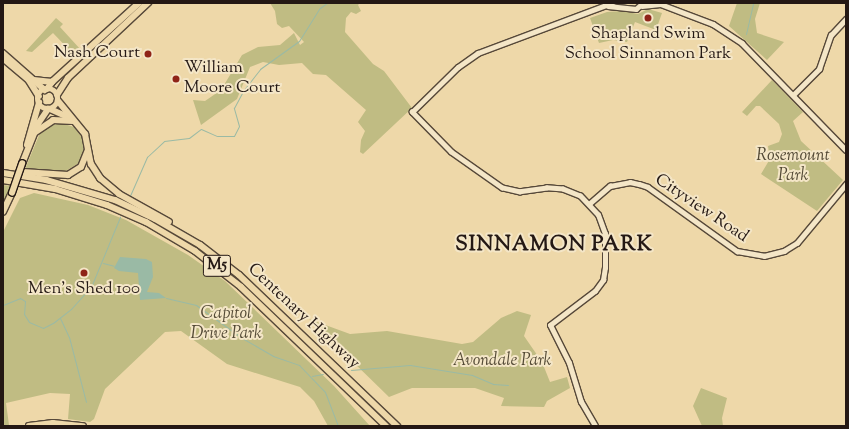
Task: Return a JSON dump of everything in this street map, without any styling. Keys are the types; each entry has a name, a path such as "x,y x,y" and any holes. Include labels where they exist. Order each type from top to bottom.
{"highway":[{"path":"57,98 85,134 93,169 119,194 180,229 182,234"},
{"path":"49,109 72,119"},
{"path":"34,132 53,120 72,119"},
{"path":"4,173 14,170 68,175 83,164 89,147"},
{"name":"Centenary Highway","path":"4,173 46,180 115,200 182,234 239,275 397,426"},
{"name":"Centenary Highway","path":"3,180 55,189 107,205 146,222 190,247 241,287 386,426"}],"main road":[{"path":"38,96 139,3"},
{"path":"3,212 12,193 34,132 57,98 68,78 148,3"},
{"path":"3,53 57,98"},
{"path":"3,58 29,80 38,96 39,103 29,135 26,153"},
{"path":"34,80 52,82"},
{"path":"39,103 49,109"},
{"path":"29,426 53,422 83,426"}],"street":[{"path":"595,426 581,402 569,363 550,325 595,291 604,277 605,234 602,222 589,204 580,196 564,189 546,188 520,192 502,188 447,149 412,112 458,67 478,53 612,3"},
{"path":"606,6 630,5 636,9 643,5 659,4 713,24 731,35 753,52 846,150"},
{"path":"793,95 819,69 830,35 846,19"},
{"name":"Cityview Road","path":"589,204 610,186 620,183 639,184 648,187 737,251 764,256 784,251 797,243 846,184"}],"green space":[{"path":"270,3 360,3 358,5 361,11 356,14 351,12 346,18 345,32 373,64 384,71 412,108 363,154 360,152 361,140 365,131 358,122 366,110 326,75 313,74 302,63 279,65 263,62 250,67 237,99 201,125 193,100 205,101 221,90 242,55 258,47 280,45 294,33 300,45 304,42 289,26 282,28 277,24 275,11"},
{"path":"737,3 760,3 755,19 757,33 784,42 767,60 729,26"},
{"path":"648,9 662,13 656,30 635,22 627,42 613,40 599,43 590,18 607,12 622,11 638,14"},
{"path":"56,18 63,24 60,27 81,50 75,56 53,33 32,52 26,51"},
{"name":"Rosemount Park","path":"772,80 803,112 793,121 801,141 843,180 817,211 761,174 770,159 768,146 779,142 782,134 779,124 760,106 756,106 747,116 742,112"},
{"path":"61,123 74,127 83,139 84,153 79,163 64,172 25,169 40,133 49,126"},
{"path":"3,185 11,186 3,205"},
{"name":"Capitol Drive Park","path":"34,193 88,205 126,220 188,255 225,281 334,386 370,426 328,426 314,401 300,387 227,364 181,331 165,332 105,389 94,419 90,422 68,419 70,394 50,393 6,403 9,425 3,426 3,232 20,198"},
{"name":"Avondale Park","path":"517,311 531,315 524,336 542,362 550,382 567,377 570,388 547,401 544,407 501,406 504,398 475,388 412,388 389,397 309,319 350,334 387,331 462,344 473,342 501,318"},
{"path":"701,388 727,398 722,418 723,426 702,426 693,406"}],"shaded area":[{"path":"120,257 146,259 152,262 153,277 147,292 159,293 166,298 140,300 138,273 119,271 114,268"}],"waterway":[{"path":"129,198 147,157 164,141 189,138 201,129 217,136 234,136 239,126 234,108 243,91 260,69 299,41 320,8 327,3"},
{"path":"746,34 753,3"},
{"path":"3,305 20,298 25,301 24,314 29,322 43,328 53,323 71,309 91,287 120,217"},
{"path":"103,263 114,266"},
{"path":"166,298 196,305 242,338 273,356 299,365 325,392 338,426"},
{"path":"60,318 69,337 86,402"},
{"path":"351,370 410,365 472,375 493,384 508,385"},
{"path":"312,376 323,374"}],"place":[{"name":"Shapland Swim School Sinnamon Park","path":"648,18"},
{"name":"Nash Court","path":"148,54"},
{"name":"William Moore Court","path":"176,79"},
{"name":"Men's Shed 100","path":"84,273"}],"district":[{"name":"SINNAMON PARK","path":"554,245"}]}
